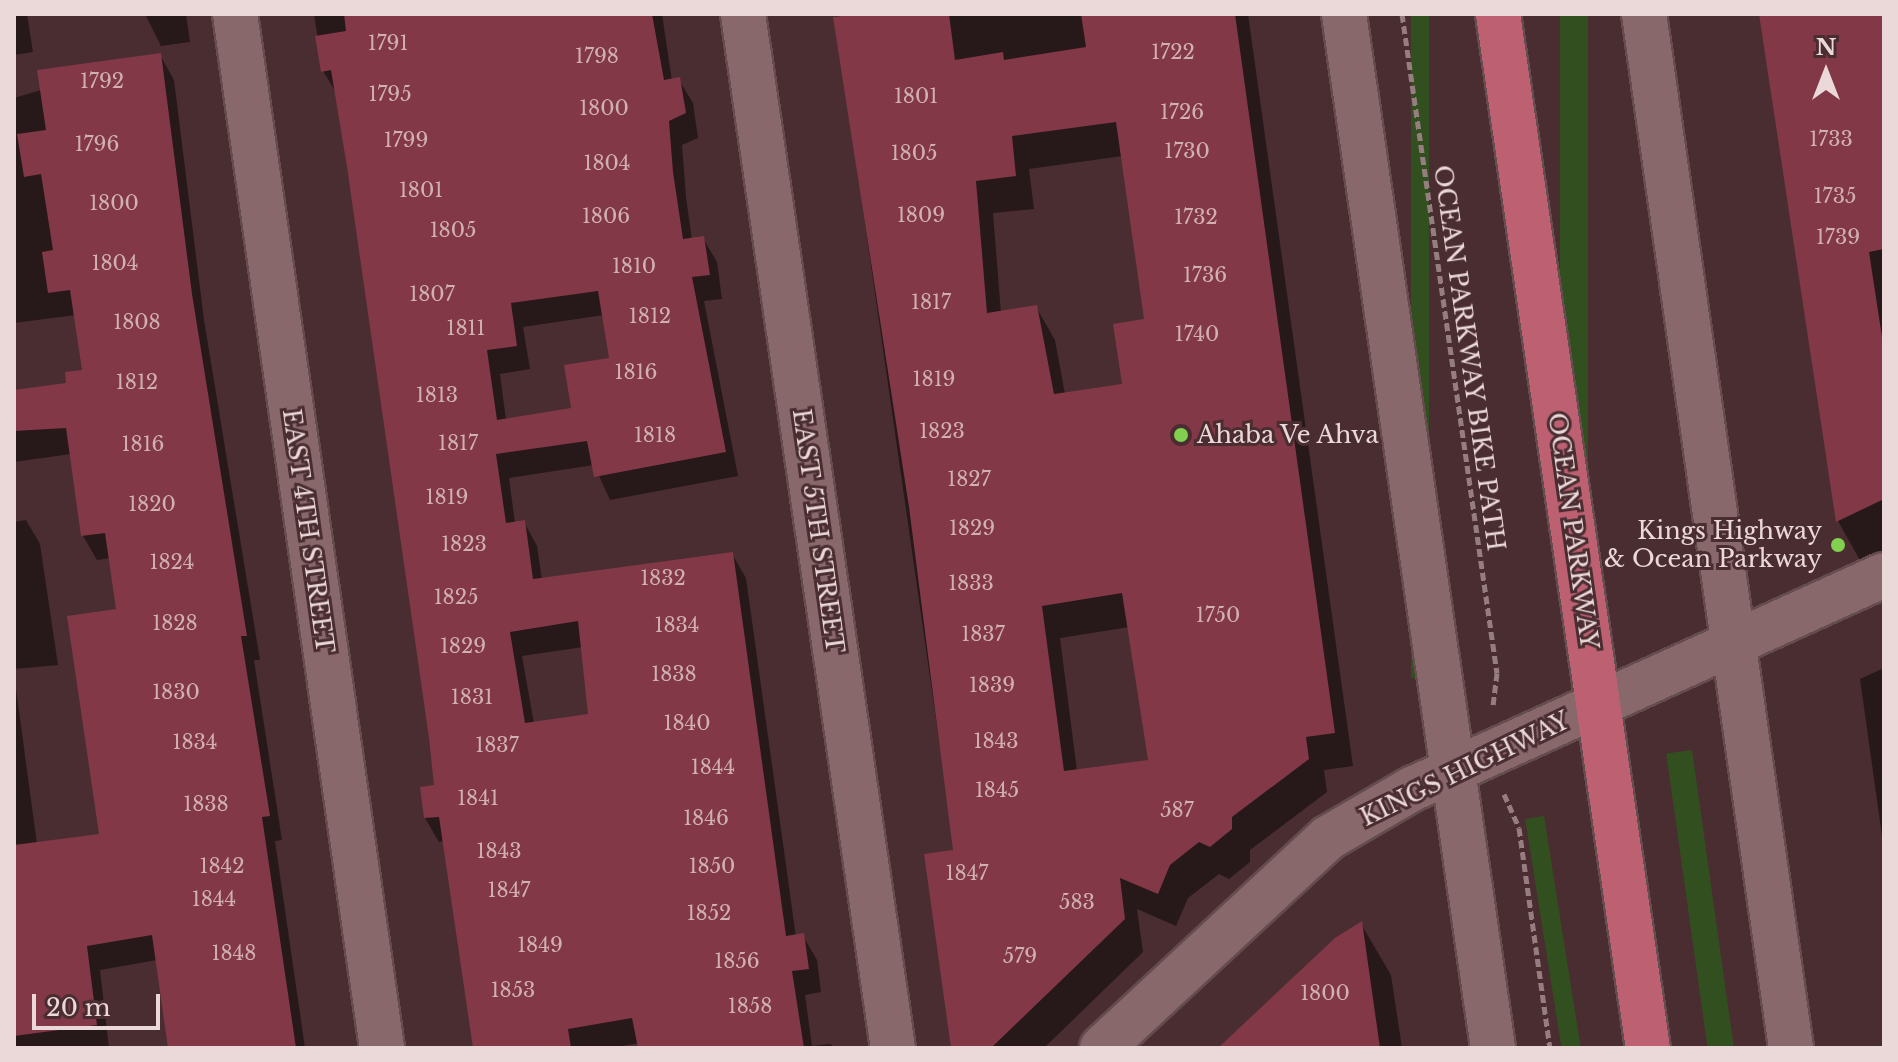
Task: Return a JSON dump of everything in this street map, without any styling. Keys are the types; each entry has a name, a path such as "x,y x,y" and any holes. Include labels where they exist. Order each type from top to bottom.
{"main road":[{"name":"OCEAN PARKWAY","path":"1498,14 1648,1048"}],"street":[{"name":"EAST 4TH STREET","path":"235,14 382,1048"},
{"name":"EAST 5TH STREET","path":"743,14 893,1048"},
{"path":"1344,14 1493,1048"},
{"path":"1644,14 1791,1048"},
{"name":"KINGS HIGHWAY","path":"1102,1048 1328,838 1452,771 1884,575"}],"path":[{"name":"OCEAN PARKWAY BIKE PATH","path":"1402,14 1497,673 1492,707"},
{"path":"1505,796 1519,828 1550,1048"}],"green space":[{"path":"1411,14 1429,14 1429,678 1411,678"},
{"path":"1560,14 1588,14 1588,606 1560,606"},
{"path":"1692,750 1734,1048 1708,1048 1666,754"},
{"path":"1544,816 1581,1048 1562,1048 1525,819"}],"building":[{"path":"344,14 652,14 664,80 680,77 686,113 669,121 673,172 683,239 704,236 710,275 692,277 726,452 594,477 587,441 496,454 506,523 525,520 533,579 733,552 786,936 804,933 809,969 792,971 804,1048 638,1048 632,1018 568,1029 571,1048 473,1048 439,817 424,818 420,787 434,785 429,738 347,167 331,70 321,72 315,36 346,31","holes":["598,291 609,358 564,365 571,408 497,420 487,350 517,346 511,303","578,621 588,714 525,723 510,632"]},
{"path":"949,14 955,60 1003,52 1004,60 1086,47 1081,14 1235,14 1335,733 1306,737 1309,759 1232,817 1232,829 1210,847 1199,842 1170,865 1158,894 1120,878 1125,919 991,1048 951,1048 924,854 953,850 909,507 833,17","holes":["1116,122 1144,319 1113,324 1122,384 1054,394 1037,305 987,313 976,181 1016,176 1012,136","1122,593 1148,760 1064,771 1042,606"]},
{"path":"1759,14 1884,14 1884,249 1869,252 1884,350 1884,499 1836,522"},
{"path":"161,53 192,294 247,636 241,636 270,816 262,817 296,1048 168,1048 152,935 87,946 97,1025 14,1036 14,845 99,834 67,616 116,609 105,533 81,536 66,428 14,431 14,390 66,383 65,372 82,370 70,290 48,293 42,252 53,250 41,174 24,177 17,134 46,130 37,70"},
{"path":"1362,921 1380,1048 1218,1048 1335,938"}],"place":[{"name":"Ahaba Ve Ahva","path":"1181,435"},
{"name":"Kings Highway & Ocean Parkway","path":"1838,545"}]}
